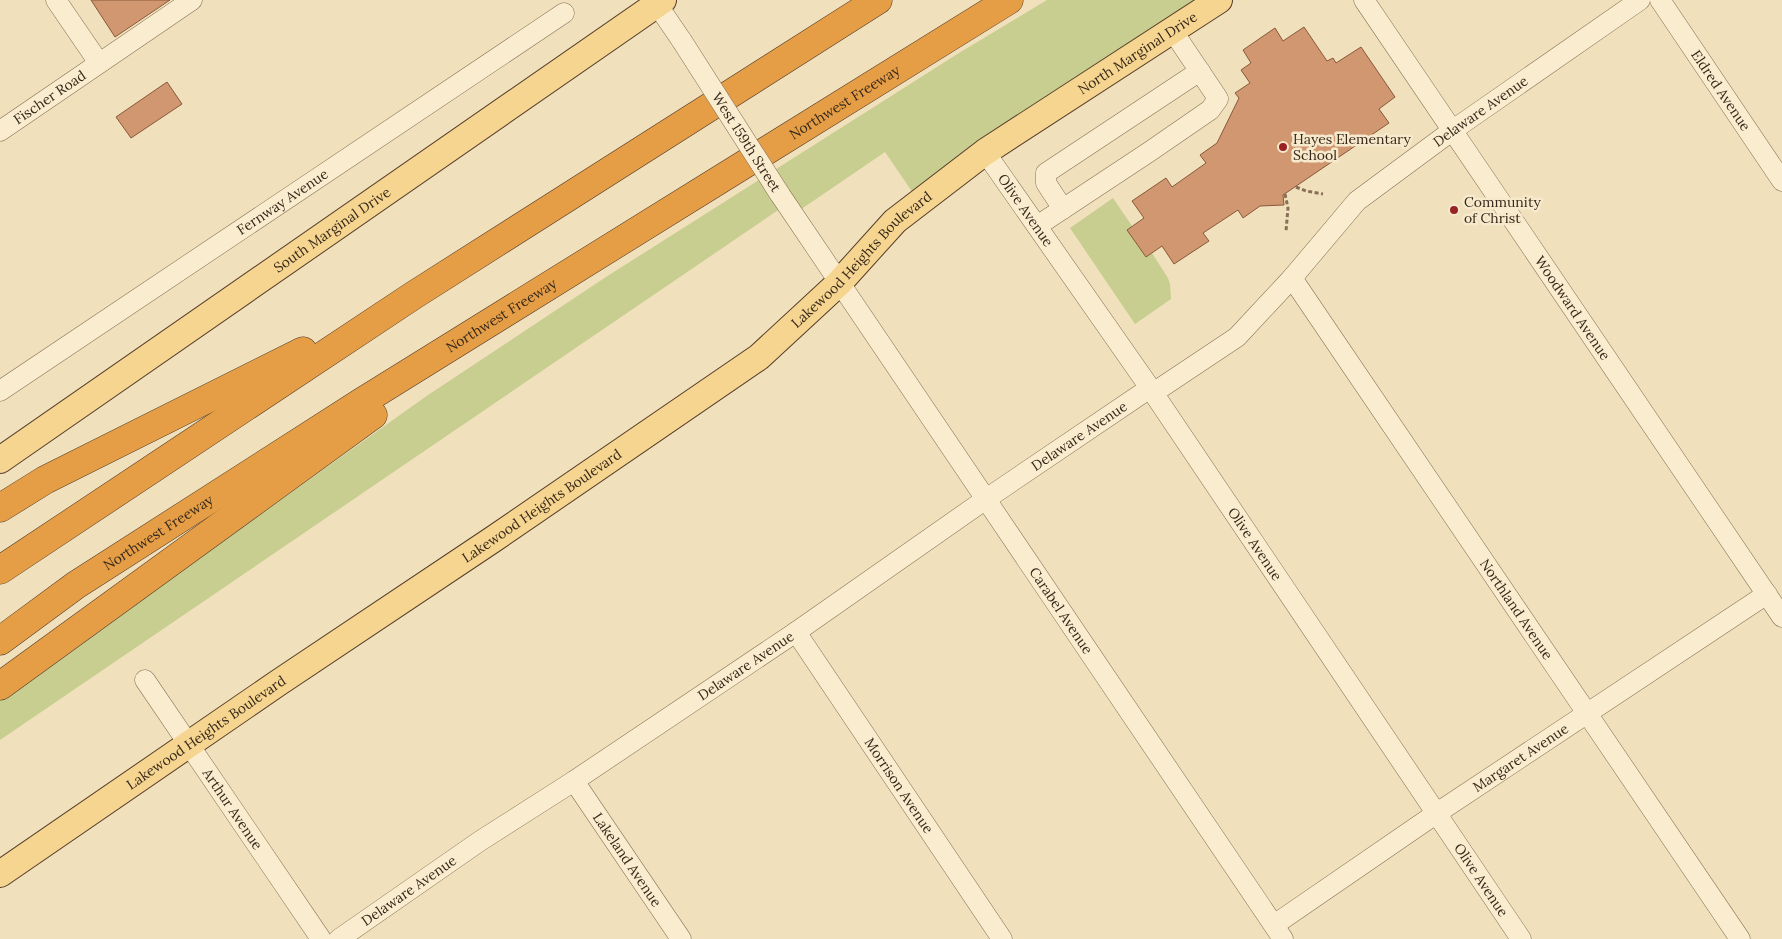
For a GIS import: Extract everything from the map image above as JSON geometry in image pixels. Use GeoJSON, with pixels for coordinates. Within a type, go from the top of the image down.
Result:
{"type":"FeatureCollection","features":[{"type":"Feature","properties":{"kind":"highway"},"geometry":{"type":"LineString","coordinates":[[0,570],[414,295],[878,0]]}},
{"type":"Feature","properties":{"kind":"highway","name":"Northwest Freeway"},"geometry":{"type":"LineString","coordinates":[[0,640],[76,586],[360,403],[1009,0]]}},
{"type":"Feature","properties":{"kind":"highway"},"geometry":{"type":"LineString","coordinates":[[0,686],[564,276]]}},
{"type":"Feature","properties":{"kind":"highway"},"geometry":{"type":"LineString","coordinates":[[0,508],[45,480],[414,295]]}},
{"type":"Feature","properties":{"kind":"main road","name":"North Marginal Drive"},"geometry":{"type":"LineString","coordinates":[[1057,106],[1219,0]]}},
{"type":"Feature","properties":{"kind":"main road","name":"South Marginal Drive"},"geometry":{"type":"LineString","coordinates":[[0,460],[658,1]]}},
{"type":"Feature","properties":{"kind":"main road","name":"Lakewood Heights Boulevard"},"geometry":{"type":"LineString","coordinates":[[0,874],[759,357],[839,282],[895,221],[986,152],[1057,106]]}},
{"type":"Feature","properties":{"kind":"street"},"geometry":{"type":"LineString","coordinates":[[56,0],[99,64]]}},
{"type":"Feature","properties":{"kind":"street","name":"Fischer Road"},"geometry":{"type":"LineString","coordinates":[[0,131],[192,0]]}},
{"type":"Feature","properties":{"kind":"street","name":"Woodward Avenue"},"geometry":{"type":"LineString","coordinates":[[1364,0],[1782,617]]}},
{"type":"Feature","properties":{"kind":"street","name":"Delaware Avenue"},"geometry":{"type":"LineString","coordinates":[[339,939],[480,841],[574,781],[796,632],[986,499],[1237,337],[1292,278],[1357,201],[1453,130],[1640,0]]}},
{"type":"Feature","properties":{"kind":"street","name":"Eldred Avenue"},"geometry":{"type":"LineString","coordinates":[[1660,0],[1782,181]]}},
{"type":"Feature","properties":{"kind":"street","name":"West 159th Street"},"geometry":{"type":"LineString","coordinates":[[658,1],[779,194],[839,282]]}},
{"type":"Feature","properties":{"kind":"street","name":"Fernway Avenue"},"geometry":{"type":"LineString","coordinates":[[0,391],[564,13]]}},
{"type":"Feature","properties":{"kind":"street"},"geometry":{"type":"LineString","coordinates":[[1037,226],[1210,110],[1218,99],[1172,30]]}},
{"type":"Feature","properties":{"kind":"street"},"geometry":{"type":"LineString","coordinates":[[1063,209],[1046,183],[1046,173],[1200,71]]}},
{"type":"Feature","properties":{"kind":"street","name":"Olive Avenue"},"geometry":{"type":"LineString","coordinates":[[986,152],[1151,391],[1522,939]]}},
{"type":"Feature","properties":{"kind":"street","name":"Northland Avenue"},"geometry":{"type":"LineString","coordinates":[[1292,278],[1740,939]]}},
{"type":"Feature","properties":{"kind":"street","name":"Carabel Avenue"},"geometry":{"type":"LineString","coordinates":[[839,282],[1279,932]]}},
{"type":"Feature","properties":{"kind":"street","name":"Margaret Avenue"},"geometry":{"type":"LineString","coordinates":[[1279,932],[1437,813],[1767,594]]}},
{"type":"Feature","properties":{"kind":"street","name":"Morrison Avenue"},"geometry":{"type":"LineString","coordinates":[[796,632],[1002,939]]}},
{"type":"Feature","properties":{"kind":"street","name":"Arthur Avenue"},"geometry":{"type":"LineString","coordinates":[[144,680],[321,939]]}},
{"type":"Feature","properties":{"kind":"street","name":"Lakeland Avenue"},"geometry":{"type":"LineString","coordinates":[[574,781],[681,939]]}},
{"type":"Feature","properties":{"kind":"path"},"geometry":{"type":"LineString","coordinates":[[1296,187],[1323,194]]}},
{"type":"Feature","properties":{"kind":"path"},"geometry":{"type":"LineString","coordinates":[[1285,194],[1288,208],[1286,231]]}},
{"type":"Feature","properties":{"kind":"green space"},"geometry":{"type":"Polygon","coordinates":[[[1047,0],[1194,0],[913,193],[885,152],[800,210],[793,200],[0,740],[0,700],[428,395],[606,277],[959,53],[1047,0]]]}},
{"type":"Feature","properties":{"kind":"green space"},"geometry":{"type":"Polygon","coordinates":[[[1113,198],[1132,226],[1127,230],[1146,257],[1152,253],[1170,284],[1171,299],[1135,324],[1070,228],[1113,198]]]}},
{"type":"Feature","properties":{"kind":"building"},"geometry":{"type":"Polygon","coordinates":[[[91,0],[170,0],[115,37],[91,0]]]}},
{"type":"Feature","properties":{"kind":"building","name":"Hayes Elementary School"},"geometry":{"type":"Polygon","coordinates":[[[1304,27],[1327,61],[1333,58],[1336,63],[1361,47],[1395,97],[1379,109],[1389,123],[1283,195],[1284,205],[1260,206],[1243,218],[1238,210],[1203,233],[1209,241],[1174,264],[1162,246],[1146,257],[1127,230],[1144,218],[1132,201],[1166,178],[1172,187],[1206,163],[1200,155],[1217,143],[1239,98],[1235,93],[1250,83],[1241,70],[1251,63],[1243,50],[1275,28],[1283,41],[1304,27]]]}},
{"type":"Feature","properties":{"kind":"building"},"geometry":{"type":"Polygon","coordinates":[[[167,82],[182,104],[131,138],[116,117],[167,82]]]}},
{"type":"Feature","properties":{"kind":"place","name":"Hayes Elementary School"},"geometry":{"type":"Point","coordinates":[1283,147]}},
{"type":"Feature","properties":{"kind":"place","name":"Community of Christ"},"geometry":{"type":"Point","coordinates":[1454,210]}}]}
